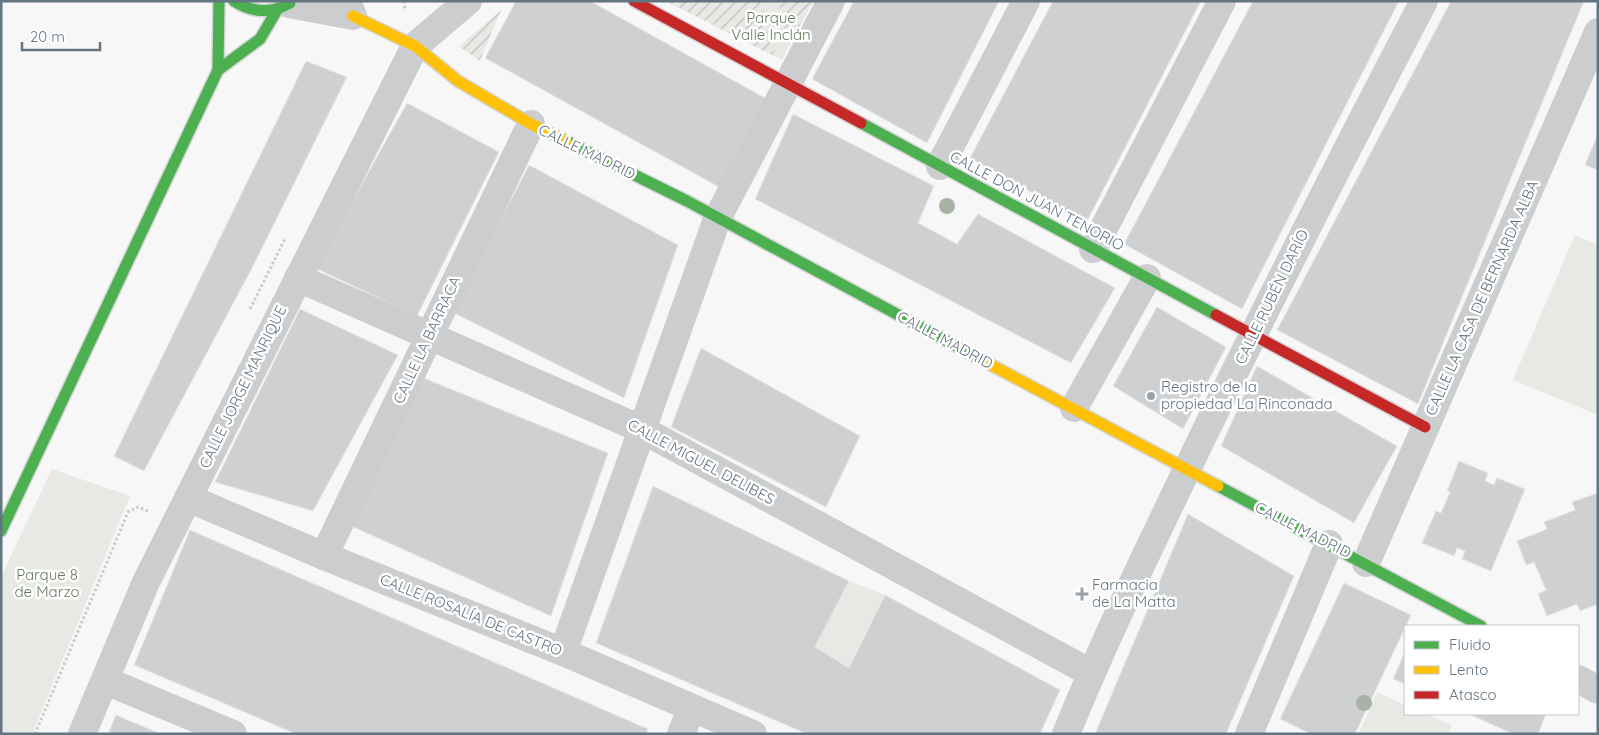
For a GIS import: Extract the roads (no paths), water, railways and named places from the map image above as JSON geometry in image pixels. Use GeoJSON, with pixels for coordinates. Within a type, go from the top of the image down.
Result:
{"type":"FeatureCollection","features":[{"type":"Feature","properties":{"kind":"street"},"geometry":{"type":"LineString","coordinates":[[1,531],[218,70],[220,1]]}},
{"type":"Feature","properties":{"kind":"street"},"geometry":{"type":"LineString","coordinates":[[234,1],[248,10],[262,12],[286,5],[350,9]]}},
{"type":"Feature","properties":{"kind":"street"},"geometry":{"type":"LineString","coordinates":[[404,40],[468,1]]}},
{"type":"Feature","properties":{"kind":"street","name":"CALLE DON JUAN TENORIO"},"geometry":{"type":"LineString","coordinates":[[634,1],[1426,427]]}},
{"type":"Feature","properties":{"kind":"street"},"geometry":{"type":"LineString","coordinates":[[563,652],[717,219],[831,1]]}},
{"type":"Feature","properties":{"kind":"street"},"geometry":{"type":"LineString","coordinates":[[940,166],[1026,1]]}},
{"type":"Feature","properties":{"kind":"street"},"geometry":{"type":"LineString","coordinates":[[1093,249],[1222,1]]}},
{"type":"Feature","properties":{"kind":"street","name":"CALLE RUBÉN DARÍO"},"geometry":{"type":"LineString","coordinates":[[1066,734],[1091,673],[1186,470],[1298,242],[1424,1]]}},
{"type":"Feature","properties":{"kind":"street"},"geometry":{"type":"LineString","coordinates":[[218,70],[260,40],[286,5]]}},
{"type":"Feature","properties":{"kind":"street","name":"CALLE MADRID"},"geometry":{"type":"LineString","coordinates":[[350,9],[404,40],[458,81],[532,124],[687,200],[717,219],[1074,408],[1186,470],[1366,563],[1479,625]]}},
{"type":"Feature","properties":{"kind":"street","name":"CALLE LA CASA DE BERNARDA ALBA"},"geometry":{"type":"LineString","coordinates":[[1366,563],[1598,32]]}},
{"type":"Feature","properties":{"kind":"street","name":"CALLE JORGE MANRIQUE"},"geometry":{"type":"LineString","coordinates":[[82,734],[106,681],[146,582],[298,278],[404,40]]}},
{"type":"Feature","properties":{"kind":"street","name":"CALLE LA BARRACA"},"geometry":{"type":"LineString","coordinates":[[324,556],[532,124]]}},
{"type":"Feature","properties":{"kind":"street","name":"CALLE MIGUEL DELIBES"},"geometry":{"type":"LineString","coordinates":[[298,278],[641,429],[1091,673]]}},
{"type":"Feature","properties":{"kind":"street"},"geometry":{"type":"LineString","coordinates":[[1074,408],[1147,278]]}},
{"type":"Feature","properties":{"kind":"street","name":"CALLE ROSALÍA DE CASTRO"},"geometry":{"type":"LineString","coordinates":[[188,498],[324,556],[563,652],[753,734]]}},
{"type":"Feature","properties":{"kind":"street"},"geometry":{"type":"LineString","coordinates":[[1249,734],[1329,544]]}},
{"type":"Feature","properties":{"kind":"street"},"geometry":{"type":"LineString","coordinates":[[1579,680],[1598,690]]}},
{"type":"Feature","properties":{"kind":"street"},"geometry":{"type":"LineString","coordinates":[[106,681],[233,734]]}},
{"type":"Feature","properties":{"kind":"street"},"geometry":{"type":"LineString","coordinates":[[681,734],[692,708]]}},
{"type":"Feature","properties":{"kind":"place","name":"Registro de la propiedad La Rinconada"},"geometry":{"type":"Point","coordinates":[1151,396]}},
{"type":"Feature","properties":{"kind":"place","name":"Farmacia de La Matta"},"geometry":{"type":"Point","coordinates":[1082,594]}},
{"type":"Feature","properties":{"kind":"park label","name":"Parque Valle Inclán"},"geometry":{"type":"Point","coordinates":[771,26]}},
{"type":"Feature","properties":{"kind":"park label","name":"Parque 8 de Marzo"},"geometry":{"type":"Point","coordinates":[47,584]}}]}
